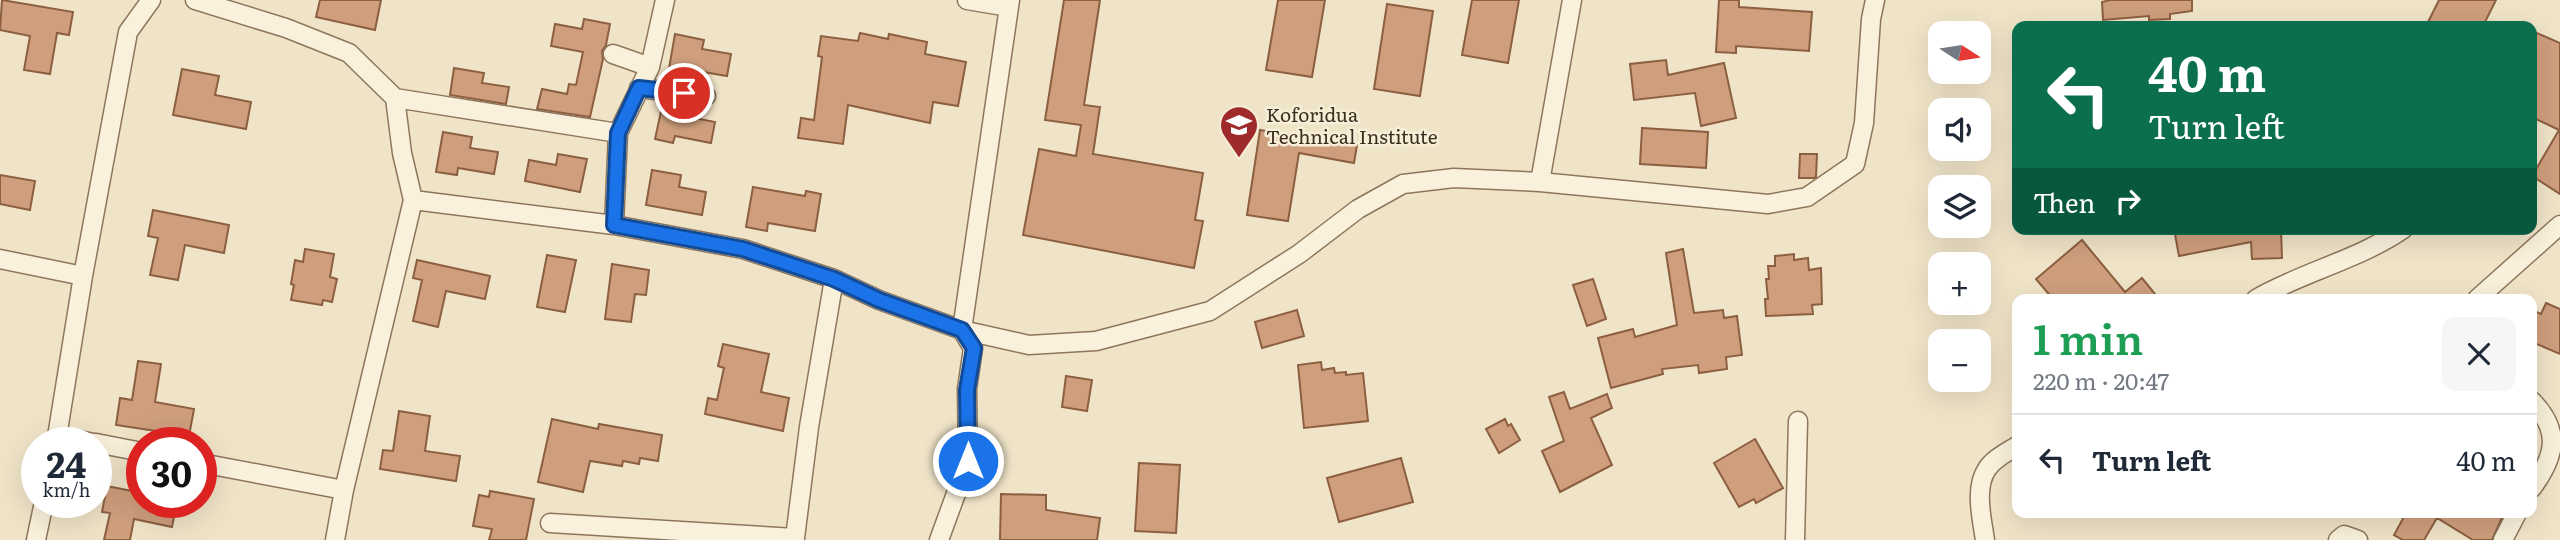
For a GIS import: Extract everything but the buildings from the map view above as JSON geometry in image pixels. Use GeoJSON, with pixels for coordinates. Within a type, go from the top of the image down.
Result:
{"type":"FeatureCollection","features":[{"type":"Feature","properties":{"kind":"street"},"geometry":{"type":"LineString","coordinates":[[59,427],[83,275],[128,32],[151,0]]}},
{"type":"Feature","properties":{"kind":"street"},"geometry":{"type":"LineString","coordinates":[[195,0],[286,28],[349,53],[395,98],[618,133]]}},
{"type":"Feature","properties":{"kind":"street"},"geometry":{"type":"LineString","coordinates":[[614,225],[618,133],[650,67],[665,0]]}},
{"type":"Feature","properties":{"kind":"street"},"geometry":{"type":"LineString","coordinates":[[939,540],[968,461],[967,390],[974,348],[962,330],[1009,4],[967,0]]}},
{"type":"Feature","properties":{"kind":"street"},"geometry":{"type":"LineString","coordinates":[[1540,182],[1572,0]]}},
{"type":"Feature","properties":{"kind":"street"},"geometry":{"type":"LineString","coordinates":[[413,200],[614,225],[743,249],[834,279],[879,300],[962,330],[1029,345],[1096,341],[1210,311],[1299,254],[1359,209],[1403,184],[1454,178],[1540,182],[1768,204],[1807,197],[1855,164],[1864,123],[1875,0]]}},
{"type":"Feature","properties":{"kind":"street"},"geometry":{"type":"LineString","coordinates":[[613,54],[650,67]]}},
{"type":"Feature","properties":{"kind":"street"},"geometry":{"type":"LineString","coordinates":[[639,88],[706,96]]}},
{"type":"Feature","properties":{"kind":"street"},"geometry":{"type":"LineString","coordinates":[[335,540],[344,490],[413,200],[402,153],[395,98]]}},
{"type":"Feature","properties":{"kind":"street"},"geometry":{"type":"LineString","coordinates":[[2483,294],[2560,225]]}},
{"type":"Feature","properties":{"kind":"street"},"geometry":{"type":"LineString","coordinates":[[2265,294],[2391,235]]}},
{"type":"Feature","properties":{"kind":"street"},"geometry":{"type":"LineString","coordinates":[[0,259],[83,275]]}},
{"type":"Feature","properties":{"kind":"street"},"geometry":{"type":"LineString","coordinates":[[550,523],[795,538],[809,427],[834,279]]}},
{"type":"Feature","properties":{"kind":"street"},"geometry":{"type":"LineString","coordinates":[[2537,481],[2550,463],[2557,438],[2554,423],[2546,409]]}},
{"type":"Feature","properties":{"kind":"street"},"geometry":{"type":"LineString","coordinates":[[1796,540],[1798,421]]}},
{"type":"Feature","properties":{"kind":"street"},"geometry":{"type":"LineString","coordinates":[[1985,540],[1981,483],[1987,469],[1997,458],[2012,449]]}},
{"type":"Feature","properties":{"kind":"street"},"geometry":{"type":"LineString","coordinates":[[217,466],[344,490]]}},
{"type":"Feature","properties":{"kind":"street"},"geometry":{"type":"LineString","coordinates":[[36,540],[41,518]]}},
{"type":"Feature","properties":{"kind":"street"},"geometry":{"type":"LineString","coordinates":[[2503,540],[2514,518]]}},
{"type":"Feature","properties":{"kind":"street"},"geometry":{"type":"LineString","coordinates":[[2337,540],[2344,535],[2358,540]]}},
{"type":"Feature","properties":{"kind":"place","name":"Koforidua Technical Institute"},"geometry":{"type":"Point","coordinates":[1239,159]}},
{"type":"Feature","properties":{"kind":"route"},"geometry":{"type":"LineString","coordinates":[[684,93],[639,88],[618,133],[614,225],[743,249],[834,279],[879,300],[962,330],[974,348],[967,390],[968,461]]}}]}
